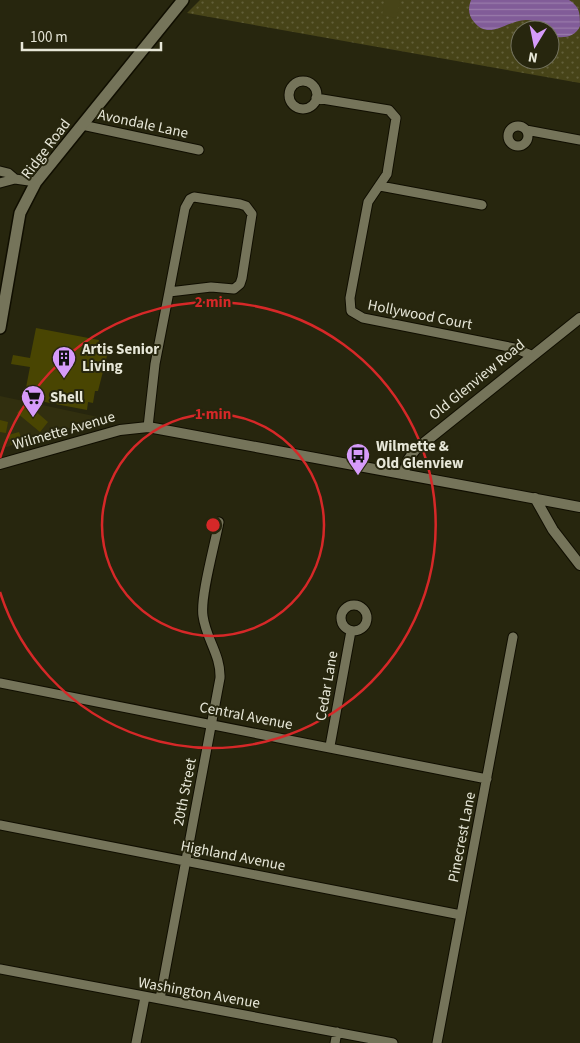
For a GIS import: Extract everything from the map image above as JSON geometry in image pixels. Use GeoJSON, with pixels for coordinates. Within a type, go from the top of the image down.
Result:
{"type":"FeatureCollection","features":[{"type":"Feature","properties":{"kind":"main road","name":"Ridge Road"},"geometry":{"type":"LineString","coordinates":[[0,328],[20,213],[36,182],[183,0]]}},
{"type":"Feature","properties":{"kind":"street","name":"Hollywood Court"},"geometry":{"type":"LineString","coordinates":[[316,98],[389,110],[394,113],[396,124],[388,168],[380,186],[372,194],[368,202],[350,298],[351,311],[362,318],[514,348],[531,355]]}},
{"type":"Feature","properties":{"kind":"street","name":"Avondale Lane"},"geometry":{"type":"LineString","coordinates":[[82,125],[199,150]]}},
{"type":"Feature","properties":{"kind":"street"},"geometry":{"type":"LineString","coordinates":[[526,130],[580,140]]}},
{"type":"Feature","properties":{"kind":"street"},"geometry":{"type":"LineString","coordinates":[[0,171],[8,173],[15,179]]}},
{"type":"Feature","properties":{"kind":"street"},"geometry":{"type":"LineString","coordinates":[[0,183],[15,179],[36,182]]}},
{"type":"Feature","properties":{"kind":"street"},"geometry":{"type":"LineString","coordinates":[[380,186],[482,206]]}},
{"type":"Feature","properties":{"kind":"street"},"geometry":{"type":"LineString","coordinates":[[148,427],[156,364],[169,292],[185,208],[190,199],[199,197],[246,206],[252,214],[252,220],[242,278],[238,287],[234,289],[212,287],[169,292]]}},
{"type":"Feature","properties":{"kind":"street","name":"Old Glenview Road"},"geometry":{"type":"LineString","coordinates":[[403,474],[408,460],[415,450],[531,355],[580,318]]}},
{"type":"Feature","properties":{"kind":"street","name":"Wilmette Avenue"},"geometry":{"type":"LineString","coordinates":[[0,464],[120,430],[148,427],[580,507]]}},
{"type":"Feature","properties":{"kind":"street"},"geometry":{"type":"LineString","coordinates":[[535,498],[553,530],[580,565]]}},
{"type":"Feature","properties":{"kind":"street","name":"20th Street"},"geometry":{"type":"LineString","coordinates":[[160,999],[220,678],[219,659],[205,624],[202,609],[219,522]]}},
{"type":"Feature","properties":{"kind":"street","name":"Cedar Lane"},"geometry":{"type":"LineString","coordinates":[[330,746],[351,631]]}},
{"type":"Feature","properties":{"kind":"street","name":"Pinecrest Lane"},"geometry":{"type":"LineString","coordinates":[[437,1043],[513,637]]}},
{"type":"Feature","properties":{"kind":"street","name":"Central Avenue"},"geometry":{"type":"LineString","coordinates":[[0,683],[330,746],[487,779]]}},
{"type":"Feature","properties":{"kind":"street","name":"Highland Avenue"},"geometry":{"type":"LineString","coordinates":[[0,825],[461,915]]}},
{"type":"Feature","properties":{"kind":"street","name":"Washington Avenue"},"geometry":{"type":"LineString","coordinates":[[0,969],[393,1043]]}},
{"type":"Feature","properties":{"kind":"street"},"geometry":{"type":"LineString","coordinates":[[136,1043],[145,997]]}},
{"type":"Feature","properties":{"kind":"street"},"geometry":{"type":"LineString","coordinates":[[335,1043],[337,1032]]}},
{"type":"Feature","properties":{"kind":"shaded area"},"geometry":{"type":"Polygon","coordinates":[[[200,0],[580,0],[580,83],[187,13],[200,0]]]}},
{"type":"Feature","properties":{"kind":"shaded area"},"geometry":{"type":"Polygon","coordinates":[[[385,0],[400,0],[397,18],[382,15],[385,0]]]}},
{"type":"Feature","properties":{"kind":"shaded area"},"geometry":{"type":"Polygon","coordinates":[[[471,0],[569,0],[579,11],[580,26],[573,34],[564,37],[560,37],[560,20],[510,20],[510,24],[493,30],[487,30],[480,28],[474,22],[469,9],[471,0]]]}},
{"type":"Feature","properties":{"kind":"shaded area","name":"Shell"},"geometry":{"type":"Polygon","coordinates":[[[0,396],[103,418],[0,449],[0,396]]]}},
{"type":"Feature","properties":{"kind":"building","name":"Artis Senior Living"},"geometry":{"type":"Polygon","coordinates":[[[36,328],[99,340],[97,349],[109,348],[98,391],[95,391],[93,403],[88,402],[87,410],[24,398],[30,367],[11,364],[13,355],[30,358],[36,328]]]}},
{"type":"Feature","properties":{"kind":"building","name":"Shell"},"geometry":{"type":"Polygon","coordinates":[[[26,403],[48,422],[40,432],[17,413],[26,403]]]}},
{"type":"Feature","properties":{"kind":"building"},"geometry":{"type":"Polygon","coordinates":[[[0,420],[8,422],[6,433],[0,432],[0,420]]]}},
{"type":"Feature","properties":{"kind":"building"},"geometry":{"type":"Polygon","coordinates":[[[19,432],[23,442],[11,445],[8,435],[19,432]]]}},
{"type":"Feature","properties":{"kind":"place","name":"Artis Senior Living"},"geometry":{"type":"Point","coordinates":[64,379]}},
{"type":"Feature","properties":{"kind":"place","name":"Shell"},"geometry":{"type":"Point","coordinates":[33,418]}},
{"type":"Feature","properties":{"kind":"place","name":"Wilmette & Old Glenview"},"geometry":{"type":"Point","coordinates":[358,476]}}]}
